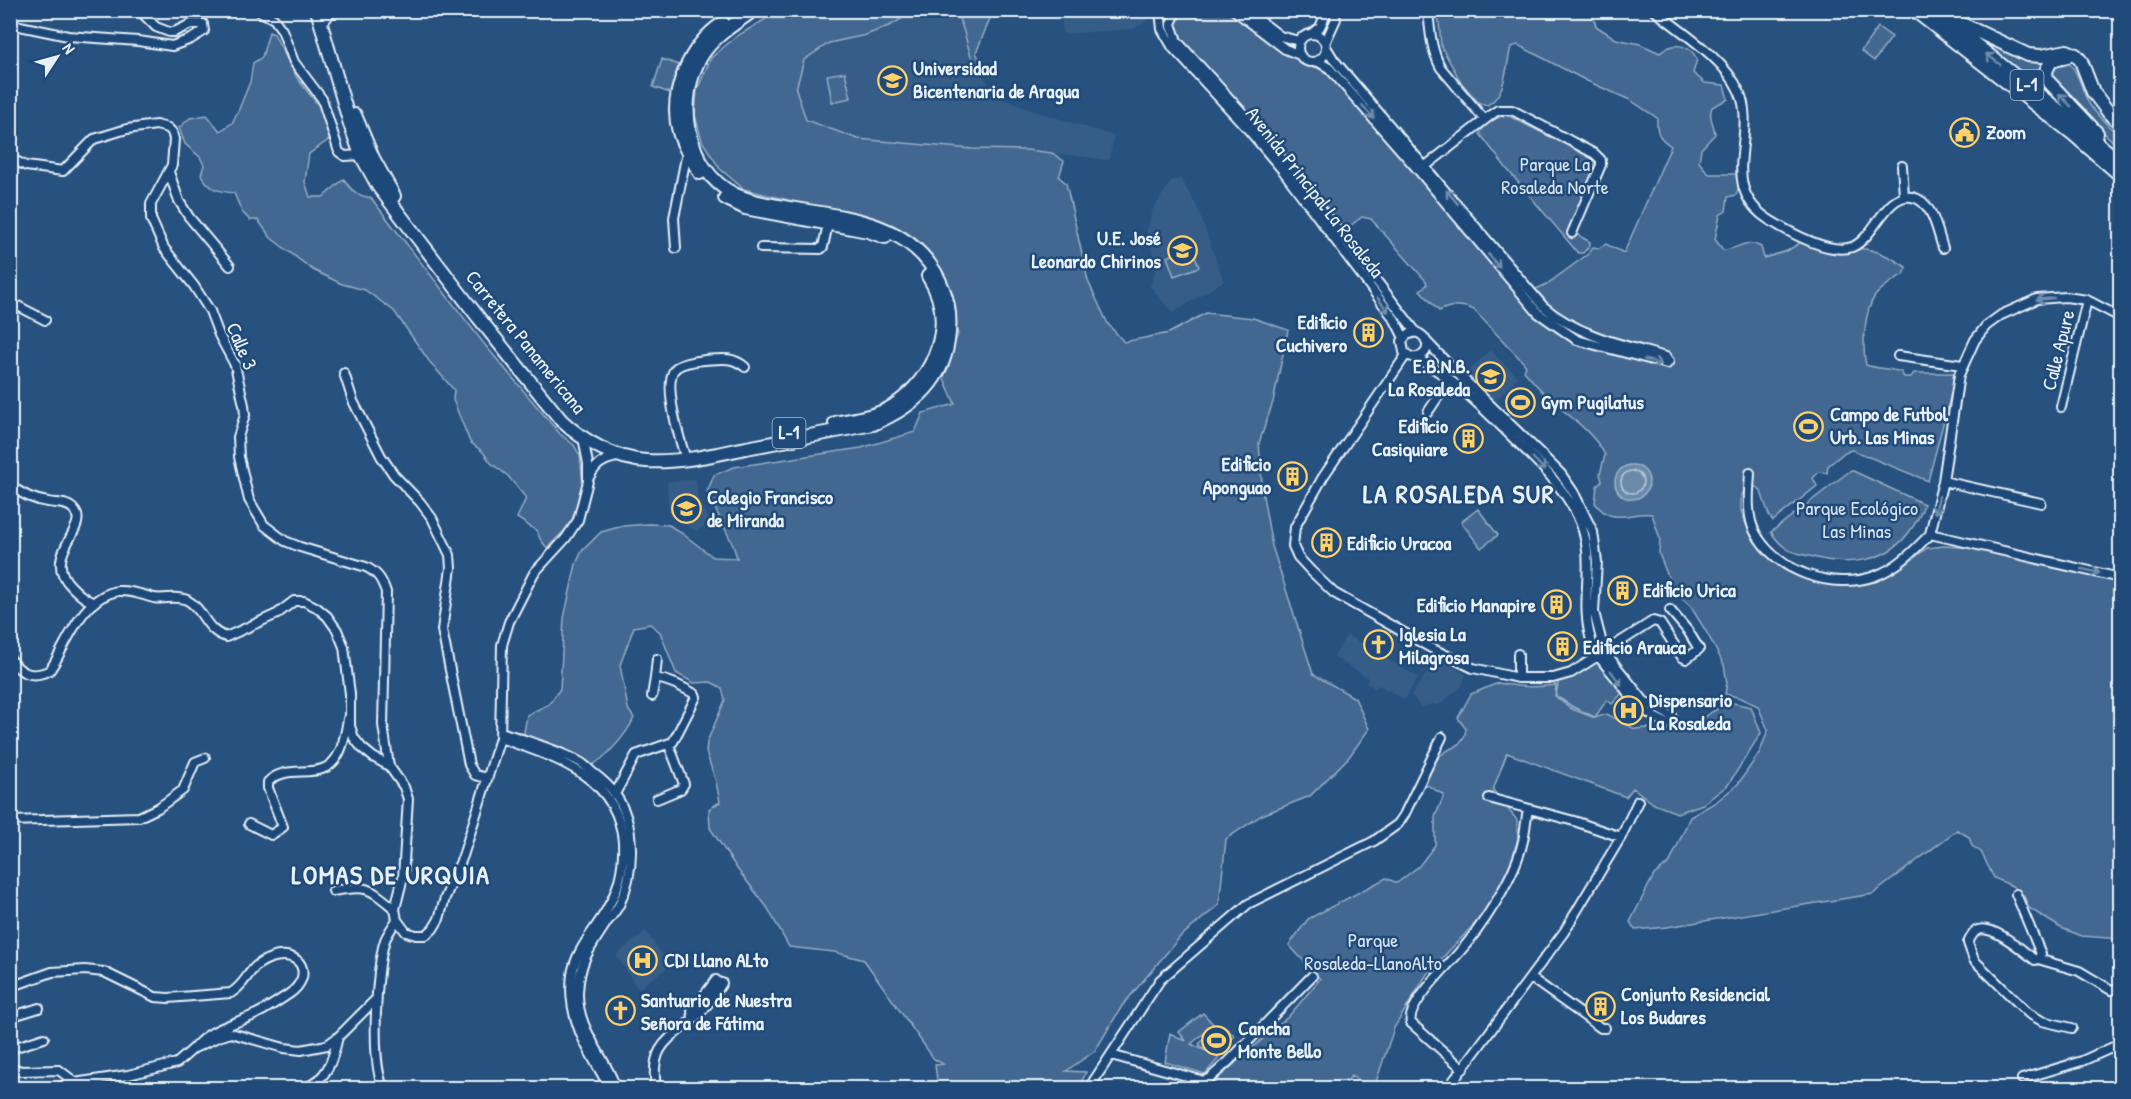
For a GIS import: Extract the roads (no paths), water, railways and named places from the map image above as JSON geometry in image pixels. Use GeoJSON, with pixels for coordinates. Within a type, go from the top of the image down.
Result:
{"type":"FeatureCollection","features":[{"type":"Feature","properties":{"kind":"main road","name":"Carretera Panamericana"},"geometry":{"type":"LineString","coordinates":[[325,13],[357,121],[385,182],[400,204],[566,415],[588,431],[614,445],[646,454],[684,453],[725,447],[874,415],[892,406],[910,391],[928,369],[938,351],[942,332],[942,313],[932,281],[910,252],[891,240],[868,231],[745,208],[716,191],[687,152],[678,129],[677,115],[678,96],[685,72],[702,40],[742,10]]}},
{"type":"Feature","properties":{"kind":"main road","name":"Carretera Panamericana"},"geometry":{"type":"LineString","coordinates":[[325,13],[350,124],[361,155],[378,186],[478,317],[561,420],[583,437],[622,456],[646,461],[688,460],[873,424],[892,416],[916,400],[932,380],[948,344],[951,315],[941,282],[916,248],[897,234],[871,224],[750,200],[729,191],[707,171],[691,139],[689,129],[688,99],[691,84],[702,55],[709,46],[725,30],[754,10]]}},
{"type":"Feature","properties":{"kind":"main road","name":"L-1"},"geometry":{"type":"LineString","coordinates":[[1914,10],[2073,134],[2121,175]]}},
{"type":"Feature","properties":{"kind":"main road","name":"L-1"},"geometry":{"type":"LineString","coordinates":[[1932,10],[2058,109],[2121,162]]}},
{"type":"Feature","properties":{"kind":"main road","name":"L-1"},"geometry":{"type":"LineString","coordinates":[[1938,10],[1973,30],[2028,55],[2041,56],[2067,51],[2076,55],[2081,61],[2088,81]]}},
{"type":"Feature","properties":{"kind":"main road","name":"L-1"},"geometry":{"type":"LineString","coordinates":[[2121,123],[2100,102],[2079,66],[2066,57],[2051,61],[2046,71],[2047,80],[2121,157]]}},
{"type":"Feature","properties":{"kind":"street"},"geometry":{"type":"LineString","coordinates":[[10,24],[68,36],[172,46],[204,31],[203,24],[196,23],[169,32],[156,27],[139,10]]}},
{"type":"Feature","properties":{"kind":"street"},"geometry":{"type":"LineString","coordinates":[[257,10],[274,19],[282,30],[294,62],[322,99],[339,152],[345,156],[361,155]]}},
{"type":"Feature","properties":{"kind":"street","name":"Avenida Principal La Rosaleda"},"geometry":{"type":"LineString","coordinates":[[1160,10],[1162,29],[1173,48],[1284,172],[1395,320],[1404,338]]}},
{"type":"Feature","properties":{"kind":"street","name":"Avenida Principal La Rosaleda"},"geometry":{"type":"LineString","coordinates":[[1177,10],[1171,24],[1177,41],[1252,123],[1295,175],[1416,332]]}},
{"type":"Feature","properties":{"kind":"street"},"geometry":{"type":"LineString","coordinates":[[1234,10],[1286,49],[1309,62],[1317,61],[1324,56],[1336,19],[1333,10]]}},
{"type":"Feature","properties":{"kind":"street"},"geometry":{"type":"LineString","coordinates":[[1246,10],[1280,36],[1299,41],[1322,24],[1325,15],[1322,10]]}},
{"type":"Feature","properties":{"kind":"street"},"geometry":{"type":"LineString","coordinates":[[1428,10],[1432,50],[1436,59],[1484,119]]}},
{"type":"Feature","properties":{"kind":"street"},"geometry":{"type":"LineString","coordinates":[[1654,10],[1724,67],[1736,86],[1743,108],[1744,122],[1740,163],[1743,185],[1749,200],[1768,219],[1809,242],[1835,248],[1851,248],[1864,240],[1889,206],[1904,196],[1916,198],[1930,209],[1943,249]]}},
{"type":"Feature","properties":{"kind":"street"},"geometry":{"type":"LineString","coordinates":[[1311,34],[1320,36],[1354,90],[1514,278],[1538,313],[1577,340],[1665,365],[1668,362],[1666,357],[1581,332],[1543,306],[1514,278]]}},
{"type":"Feature","properties":{"kind":"street"},"geometry":{"type":"LineString","coordinates":[[1300,55],[1298,48],[1302,37]]}},
{"type":"Feature","properties":{"kind":"street"},"geometry":{"type":"LineString","coordinates":[[1317,61],[1329,68],[1354,90]]}},
{"type":"Feature","properties":{"kind":"street"},"geometry":{"type":"LineString","coordinates":[[1422,168],[1484,119],[1498,110],[1512,110],[1598,157],[1601,165],[1572,233]]}},
{"type":"Feature","properties":{"kind":"street","name":"Calle 3"},"geometry":{"type":"LineString","coordinates":[[10,158],[26,166],[63,171],[94,139],[128,129],[156,125],[168,128],[172,132],[174,148],[172,165],[153,198],[150,210],[151,219],[164,248],[194,286],[210,311],[219,336],[235,365],[245,416],[238,437],[239,457],[249,500],[264,525],[280,537],[300,547],[366,567],[374,571],[382,580],[386,592],[383,724],[387,764]]}},
{"type":"Feature","properties":{"kind":"street"},"geometry":{"type":"LineString","coordinates":[[676,248],[674,218],[687,152]]}},
{"type":"Feature","properties":{"kind":"street"},"geometry":{"type":"LineString","coordinates":[[1902,166],[1904,196]]}},
{"type":"Feature","properties":{"kind":"street"},"geometry":{"type":"LineString","coordinates":[[169,172],[179,201],[189,217],[230,266]]}},
{"type":"Feature","properties":{"kind":"street"},"geometry":{"type":"LineString","coordinates":[[761,248],[821,249],[828,224]]}},
{"type":"Feature","properties":{"kind":"street"},"geometry":{"type":"LineString","coordinates":[[1750,473],[1748,500],[1754,530],[1767,551],[1782,563],[1808,575],[1845,580],[1875,576],[1911,554],[1930,534],[1943,481],[1962,365],[1975,340],[1986,326],[2001,315],[2037,299],[2066,297],[2087,300],[2121,317]]}},
{"type":"Feature","properties":{"kind":"street","name":"Calle Apure"},"geometry":{"type":"LineString","coordinates":[[2061,407],[2087,300]]}},
{"type":"Feature","properties":{"kind":"street"},"geometry":{"type":"LineString","coordinates":[[10,316],[13,303],[45,320]]}},
{"type":"Feature","properties":{"kind":"street"},"geometry":{"type":"LineString","coordinates":[[1406,355],[1402,345],[1404,338],[1409,333],[1416,332],[1422,335],[1452,368],[1561,474],[1574,493],[1593,532],[1596,550],[1594,612],[1602,653],[1639,706],[1670,724],[1672,717],[1644,701],[1602,653],[1591,641],[1586,613],[1589,566],[1587,542],[1573,507],[1557,484],[1491,416],[1449,379],[1416,358],[1406,355]]}},
{"type":"Feature","properties":{"kind":"street"},"geometry":{"type":"LineString","coordinates":[[1416,358],[1425,352],[1426,341]]}},
{"type":"Feature","properties":{"kind":"street"},"geometry":{"type":"LineString","coordinates":[[1406,355],[1318,486],[1295,527],[1293,546],[1298,557],[1321,582],[1334,593],[1431,648],[1473,668],[1518,678],[1561,676],[1577,670],[1648,624],[1657,621],[1682,657],[1686,659],[1699,649],[1688,631],[1670,610]]}},
{"type":"Feature","properties":{"kind":"street"},"geometry":{"type":"LineString","coordinates":[[1898,356],[1962,365]]}},
{"type":"Feature","properties":{"kind":"street"},"geometry":{"type":"LineString","coordinates":[[684,453],[675,421],[671,391],[673,373],[677,367],[694,361],[731,358],[745,367]]}},
{"type":"Feature","properties":{"kind":"street"},"geometry":{"type":"LineString","coordinates":[[344,373],[353,401],[381,456],[394,475],[432,518],[450,555],[451,568],[441,630],[469,765],[476,775],[487,778]]}},
{"type":"Feature","properties":{"kind":"street"},"geometry":{"type":"LineString","coordinates":[[1428,412],[1449,379]]}},
{"type":"Feature","properties":{"kind":"street"},"geometry":{"type":"LineString","coordinates":[[583,437],[588,464],[588,481]]}},
{"type":"Feature","properties":{"kind":"street"},"geometry":{"type":"LineString","coordinates":[[10,657],[15,666],[26,674],[43,674],[50,670],[75,625],[94,603],[118,591],[142,593],[155,598],[182,598],[195,606],[207,625],[219,635],[226,637],[277,614],[294,601],[304,601],[315,607],[327,616],[337,630],[344,647],[349,679],[350,726],[354,738],[362,748],[387,764],[404,787],[408,799],[403,877],[395,909],[397,920],[406,932],[426,935],[439,919],[463,856],[500,735],[502,645],[509,622],[534,573],[566,538],[578,520],[588,481],[596,466],[603,459],[622,456]]}},
{"type":"Feature","properties":{"kind":"street"},"geometry":{"type":"LineString","coordinates":[[1943,481],[2041,503]]}},
{"type":"Feature","properties":{"kind":"street"},"geometry":{"type":"LineString","coordinates":[[10,484],[30,497],[69,505],[75,510],[77,522],[62,553],[60,564],[62,575],[85,599],[94,603]]}},
{"type":"Feature","properties":{"kind":"street"},"geometry":{"type":"LineString","coordinates":[[1930,534],[2121,578]]}},
{"type":"Feature","properties":{"kind":"street"},"geometry":{"type":"LineString","coordinates":[[1518,654],[1518,678]]}},
{"type":"Feature","properties":{"kind":"street"},"geometry":{"type":"LineString","coordinates":[[652,696],[657,659]]}},
{"type":"Feature","properties":{"kind":"street"},"geometry":{"type":"LineString","coordinates":[[615,794],[636,755],[673,742],[696,697],[695,694],[677,685],[655,678]]}},
{"type":"Feature","properties":{"kind":"street"},"geometry":{"type":"LineString","coordinates":[[249,824],[272,835],[283,827],[268,788],[268,782],[280,772],[320,770],[330,766],[339,755],[350,711]]}},
{"type":"Feature","properties":{"kind":"street"},"geometry":{"type":"LineString","coordinates":[[500,735],[548,748],[580,762],[615,794],[625,812],[631,862],[620,904],[583,959],[578,994],[581,1019],[616,1089]]}},
{"type":"Feature","properties":{"kind":"street"},"geometry":{"type":"LineString","coordinates":[[500,735],[575,768],[611,801],[626,831],[621,878],[609,906],[577,957],[572,973],[571,998],[575,1021],[610,1089]]}},
{"type":"Feature","properties":{"kind":"street"},"geometry":{"type":"LineString","coordinates":[[1089,1089],[1160,980],[1248,904],[1374,841],[1398,824],[1442,737]]}},
{"type":"Feature","properties":{"kind":"street"},"geometry":{"type":"LineString","coordinates":[[657,800],[681,789],[684,784],[669,745]]}},
{"type":"Feature","properties":{"kind":"street"},"geometry":{"type":"LineString","coordinates":[[10,820],[139,817],[158,808],[183,790],[195,762],[205,758]]}},
{"type":"Feature","properties":{"kind":"street"},"geometry":{"type":"LineString","coordinates":[[1489,798],[1574,821],[1621,837]]}},
{"type":"Feature","properties":{"kind":"street"},"geometry":{"type":"LineString","coordinates":[[1448,1089],[1564,932],[1621,837],[1638,801]]}},
{"type":"Feature","properties":{"kind":"street"},"geometry":{"type":"LineString","coordinates":[[1463,1069],[1411,1023],[1410,1018],[1413,1009],[1433,981],[1461,951],[1489,912],[1512,874],[1523,843],[1528,810]]}},
{"type":"Feature","properties":{"kind":"street"},"geometry":{"type":"LineString","coordinates":[[333,891],[358,887],[368,889],[395,909]]}},
{"type":"Feature","properties":{"kind":"street"},"geometry":{"type":"LineString","coordinates":[[2016,894],[2041,954],[2038,959]]}},
{"type":"Feature","properties":{"kind":"street"},"geometry":{"type":"LineString","coordinates":[[384,1089],[380,1082],[376,1062],[376,999],[386,939],[397,920]]}},
{"type":"Feature","properties":{"kind":"street"},"geometry":{"type":"LineString","coordinates":[[2072,1028],[2042,1022],[2028,1013],[1974,960],[1968,943],[1974,932],[1983,928],[2006,938],[2035,960],[2079,971],[2111,990],[2121,988]]}},
{"type":"Feature","properties":{"kind":"street"},"geometry":{"type":"LineString","coordinates":[[10,987],[52,972],[85,970],[104,972],[155,996],[168,998],[231,993],[238,989],[253,967],[273,957],[288,955],[295,958],[304,972],[302,980],[289,994],[254,1015],[210,1033],[177,1063],[128,1075],[76,1083],[57,1089]]}},
{"type":"Feature","properties":{"kind":"street"},"geometry":{"type":"LineString","coordinates":[[1111,1055],[1204,1081],[1229,1061],[1312,976]]}},
{"type":"Feature","properties":{"kind":"street"},"geometry":{"type":"LineString","coordinates":[[1531,978],[1601,1028],[1605,1028]]}},
{"type":"Feature","properties":{"kind":"street"},"geometry":{"type":"LineString","coordinates":[[656,1089],[655,1072],[659,1051],[673,1034],[693,1017],[692,1011],[705,1002],[719,981]]}},
{"type":"Feature","properties":{"kind":"street"},"geometry":{"type":"LineString","coordinates":[[194,1048],[231,1033],[284,1048],[301,1050],[327,1045],[376,999]]}},
{"type":"Feature","properties":{"kind":"street"},"geometry":{"type":"LineString","coordinates":[[10,1017],[39,1008]]}},
{"type":"Feature","properties":{"kind":"street"},"geometry":{"type":"LineString","coordinates":[[305,1089],[321,1079],[332,1062],[338,1037]]}},
{"type":"Feature","properties":{"kind":"street"},"geometry":{"type":"LineString","coordinates":[[10,1049],[44,1038]]}},
{"type":"Feature","properties":{"kind":"street"},"geometry":{"type":"LineString","coordinates":[[2022,1078],[2082,1060],[2121,1044]]}},
{"type":"Feature","properties":{"kind":"street"},"geometry":{"type":"LineString","coordinates":[[10,1067],[21,1071],[59,1070],[76,1083]]}},
{"type":"Feature","properties":{"kind":"water"},"geometry":{"type":"Polygon","coordinates":[[[1632,465],[1644,470],[1649,482],[1644,494],[1632,499],[1620,494],[1615,482],[1620,470],[1632,465]]]}},
{"type":"Feature","properties":{"kind":"place","name":"Universidad Bicentenaria de Aragua"},"geometry":{"type":"Point","coordinates":[892,80]}},
{"type":"Feature","properties":{"kind":"place","name":"Zoom"},"geometry":{"type":"Point","coordinates":[1965,132]}},
{"type":"Feature","properties":{"kind":"place","name":"U.E. José Leonardo Chirinos"},"geometry":{"type":"Point","coordinates":[1182,250]}},
{"type":"Feature","properties":{"kind":"place","name":"Edificio Cuchivero"},"geometry":{"type":"Point","coordinates":[1368,333]}},
{"type":"Feature","properties":{"kind":"place","name":"E.B.N.B. La Rosaleda"},"geometry":{"type":"Point","coordinates":[1491,377]}},
{"type":"Feature","properties":{"kind":"place","name":"Gym Pugilatus"},"geometry":{"type":"Point","coordinates":[1520,402]}},
{"type":"Feature","properties":{"kind":"place","name":"Campo de Futbol Urb. Las Minas"},"geometry":{"type":"Point","coordinates":[1809,426]}},
{"type":"Feature","properties":{"kind":"place","name":"Edificio Casiquiare"},"geometry":{"type":"Point","coordinates":[1469,438]}},
{"type":"Feature","properties":{"kind":"place","name":"Edificio Aponguao"},"geometry":{"type":"Point","coordinates":[1292,476]}},
{"type":"Feature","properties":{"kind":"place","name":"Colegio Francisco de Miranda"},"geometry":{"type":"Point","coordinates":[686,509]}},
{"type":"Feature","properties":{"kind":"place","name":"Edificio Uracoa"},"geometry":{"type":"Point","coordinates":[1326,543]}},
{"type":"Feature","properties":{"kind":"place","name":"Edificio Urica"},"geometry":{"type":"Point","coordinates":[1622,590]}},
{"type":"Feature","properties":{"kind":"place","name":"Edificio Manapire"},"geometry":{"type":"Point","coordinates":[1557,605]}},
{"type":"Feature","properties":{"kind":"place","name":"Iglesia La Milagrosa"},"geometry":{"type":"Point","coordinates":[1378,645]}},
{"type":"Feature","properties":{"kind":"place","name":"Edificio Arauca"},"geometry":{"type":"Point","coordinates":[1562,647]}},
{"type":"Feature","properties":{"kind":"place","name":"Dispensario La Rosaleda"},"geometry":{"type":"Point","coordinates":[1628,711]}},
{"type":"Feature","properties":{"kind":"place","name":"CDI Llano ALto"},"geometry":{"type":"Point","coordinates":[643,960]}},
{"type":"Feature","properties":{"kind":"place","name":"Conjunto Residencial Los Budares"},"geometry":{"type":"Point","coordinates":[1600,1006]}},
{"type":"Feature","properties":{"kind":"place","name":"Santuario de Nuestra Señora de Fátima"},"geometry":{"type":"Point","coordinates":[620,1011]}},
{"type":"Feature","properties":{"kind":"place","name":"Cancha Monte Bello"},"geometry":{"type":"Point","coordinates":[1217,1040]}},
{"type":"Feature","properties":{"kind":"district","name":"LA ROSALEDA SUR"},"geometry":{"type":"Point","coordinates":[1459,494]}},
{"type":"Feature","properties":{"kind":"district","name":"LOMAS DE URQUIA"},"geometry":{"type":"Point","coordinates":[391,875]}},
{"type":"Feature","properties":{"kind":"park label","name":"Parque La Rosaleda Norte"},"geometry":{"type":"Point","coordinates":[1555,176]}},
{"type":"Feature","properties":{"kind":"park label","name":"Parque Ecológico Las Minas"},"geometry":{"type":"Point","coordinates":[1857,520]}},
{"type":"Feature","properties":{"kind":"park label","name":"Parque Rosaleda-LlanoAlto"},"geometry":{"type":"Point","coordinates":[1373,952]}}]}
